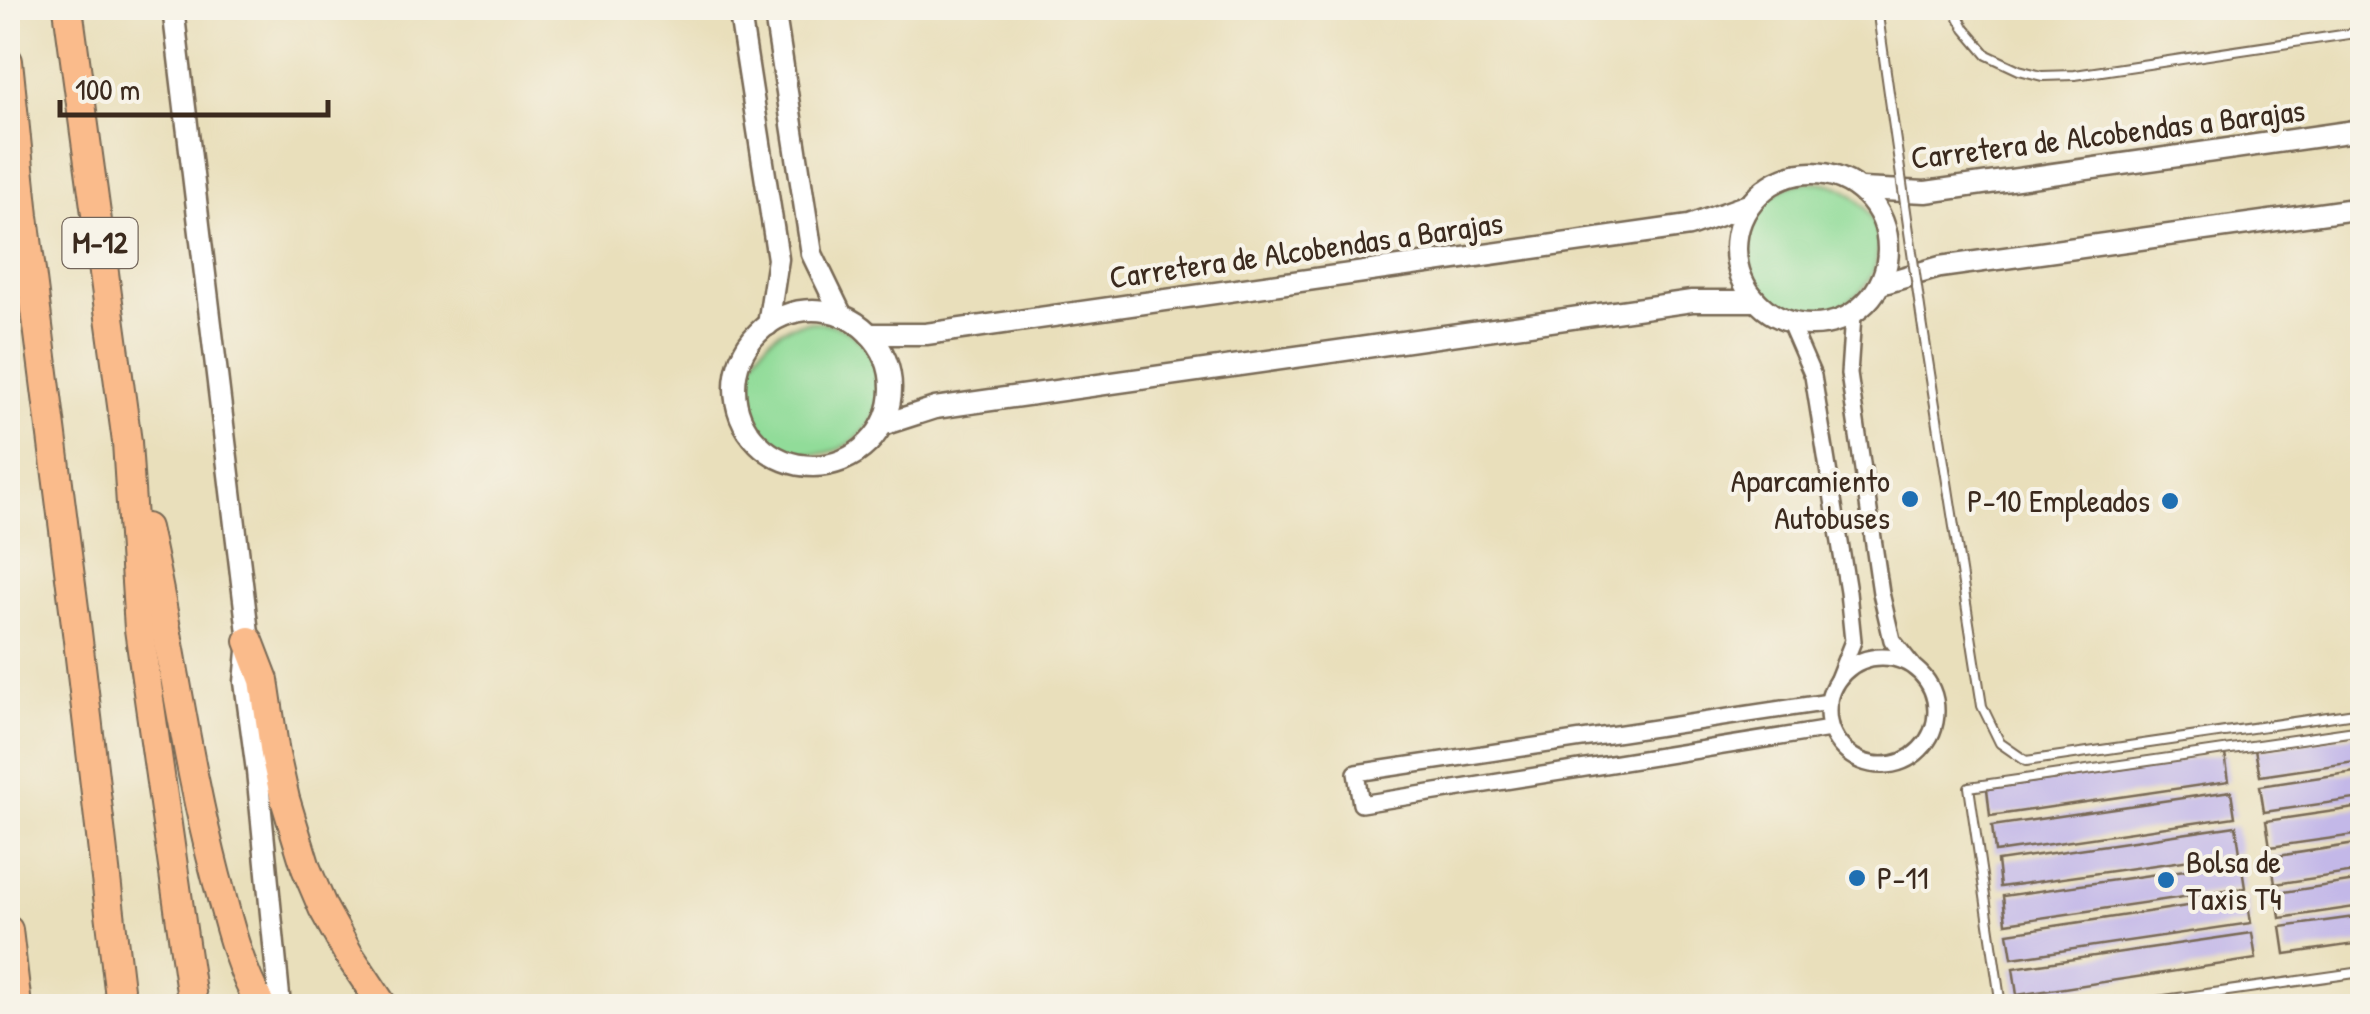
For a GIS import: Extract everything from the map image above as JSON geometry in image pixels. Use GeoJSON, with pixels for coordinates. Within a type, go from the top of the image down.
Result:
{"type":"FeatureCollection","features":[{"type":"Feature","properties":{"kind":"highway","name":"M-12"},"geometry":{"type":"LineString","coordinates":[[68,8],[127,442],[139,630],[193,1006]]}},
{"type":"Feature","properties":{"kind":"highway","name":"M-12"},"geometry":{"type":"LineString","coordinates":[[9,70],[120,1006]]}},
{"type":"Feature","properties":{"kind":"highway"},"geometry":{"type":"LineString","coordinates":[[127,442],[156,570],[206,834],[233,940],[261,1006]]}},
{"type":"Feature","properties":{"kind":"highway"},"geometry":{"type":"LineString","coordinates":[[249,641],[264,680],[285,799],[306,868],[340,940],[383,1006]]}},
{"type":"Feature","properties":{"kind":"highway"},"geometry":{"type":"LineString","coordinates":[[8,930],[17,1006]]}},
{"type":"Feature","properties":{"kind":"street"},"geometry":{"type":"LineString","coordinates":[[173,8],[249,641],[245,682],[280,1006]]}},
{"type":"Feature","properties":{"kind":"street"},"geometry":{"type":"LineString","coordinates":[[740,8],[778,259],[768,325]]}},
{"type":"Feature","properties":{"kind":"street"},"geometry":{"type":"LineString","coordinates":[[774,8],[812,254],[842,316]]}},
{"type":"Feature","properties":{"kind":"street","name":"Carretera de Alcobendas a Barajas"},"geometry":{"type":"LineString","coordinates":[[1861,188],[1926,192],[2362,130]]}},
{"type":"Feature","properties":{"kind":"street"},"geometry":{"type":"LineString","coordinates":[[1822,172],[1861,188],[1882,216],[1890,250],[1881,284],[1853,315],[1822,326],[1790,323],[1754,301],[1737,272],[1735,237],[1748,205],[1780,178],[1822,172]]}},
{"type":"Feature","properties":{"kind":"street","name":"Carretera de Alcobendas a Barajas"},"geometry":{"type":"LineString","coordinates":[[869,334],[926,334],[1689,226],[1748,205]]}},
{"type":"Feature","properties":{"kind":"street"},"geometry":{"type":"LineString","coordinates":[[1881,284],[1940,267],[2362,208]]}},
{"type":"Feature","properties":{"kind":"street"},"geometry":{"type":"LineString","coordinates":[[882,425],[934,408],[1692,301],[1754,301]]}},
{"type":"Feature","properties":{"kind":"street"},"geometry":{"type":"LineString","coordinates":[[815,311],[842,316],[855,322],[879,346],[891,377],[892,394],[882,425],[868,444],[849,458],[827,465],[804,466],[781,459],[762,447],[747,430],[738,408],[735,385],[740,362],[755,337],[790,314],[815,311]]}},
{"type":"Feature","properties":{"kind":"street"},"geometry":{"type":"LineString","coordinates":[[1790,323],[1814,376],[1853,641],[1829,702],[1830,728],[1838,744],[1851,756],[1884,766],[1897,764],[1920,750],[1930,738],[1937,706],[1925,677],[1892,640],[1850,374],[1853,315]]}},
{"type":"Feature","properties":{"kind":"street"},"geometry":{"type":"LineString","coordinates":[[1838,679],[1849,667],[1880,656],[1912,665]]}},
{"type":"Feature","properties":{"kind":"street"},"geometry":{"type":"LineString","coordinates":[[1829,702],[1356,773],[1361,804],[1830,728]]}},
{"type":"Feature","properties":{"kind":"lane"},"geometry":{"type":"LineString","coordinates":[[1877,8],[1982,706],[2000,743],[2026,760],[2362,712]]}},
{"type":"Feature","properties":{"kind":"lane"},"geometry":{"type":"LineString","coordinates":[[1954,8],[1965,29],[1987,55],[2042,76],[2362,32]]}},
{"type":"Feature","properties":{"kind":"lane"},"geometry":{"type":"LineString","coordinates":[[2001,1006],[1969,787],[2362,730]]}},
{"type":"Feature","properties":{"kind":"lane"},"geometry":{"type":"LineString","coordinates":[[2122,1006],[2362,972]]}},
{"type":"Feature","properties":{"kind":"green space"},"geometry":{"type":"Polygon","coordinates":[[[1813,182],[1838,187],[1859,201],[1873,222],[1878,247],[1873,272],[1859,293],[1838,307],[1813,312],[1788,307],[1767,293],[1753,272],[1748,247],[1753,222],[1767,201],[1788,187],[1813,182]]]}},
{"type":"Feature","properties":{"kind":"green space"},"geometry":{"type":"Polygon","coordinates":[[[814,322],[839,327],[860,342],[875,363],[880,388],[875,413],[860,434],[839,449],[814,454],[789,449],[768,434],[753,413],[748,388],[753,363],[768,342],[789,327],[814,322]]]}},
{"type":"Feature","properties":{"kind":"building"},"geometry":{"type":"Polygon","coordinates":[[[2362,734],[2362,761],[2260,776],[2255,750],[2362,734]]]}},
{"type":"Feature","properties":{"kind":"building"},"geometry":{"type":"Polygon","coordinates":[[[2225,754],[2229,781],[1990,816],[1987,789],[2225,754]]]}},
{"type":"Feature","properties":{"kind":"building"},"geometry":{"type":"Polygon","coordinates":[[[2362,771],[2362,798],[2264,812],[2260,786],[2362,771]]]}},
{"type":"Feature","properties":{"kind":"building"},"geometry":{"type":"Polygon","coordinates":[[[2231,791],[2235,817],[1995,852],[1992,826],[2231,791]]]}},
{"type":"Feature","properties":{"kind":"building"},"geometry":{"type":"Polygon","coordinates":[[[2362,807],[2362,834],[2270,847],[2266,821],[2362,807]]]}},
{"type":"Feature","properties":{"kind":"building"},"geometry":{"type":"Polygon","coordinates":[[[2236,826],[2240,853],[2000,887],[1997,861],[2236,826]]]}},
{"type":"Feature","properties":{"kind":"building"},"geometry":{"type":"Polygon","coordinates":[[[2362,843],[2362,871],[2275,884],[2271,857],[2362,843]]]}},
{"type":"Feature","properties":{"kind":"building"},"geometry":{"type":"Polygon","coordinates":[[[2241,862],[2245,888],[2006,923],[2003,896],[2241,862]]]}},
{"type":"Feature","properties":{"kind":"building"},"geometry":{"type":"Polygon","coordinates":[[[2362,880],[2362,906],[2280,918],[2277,893],[2362,880]]]}},
{"type":"Feature","properties":{"kind":"building"},"geometry":{"type":"Polygon","coordinates":[[[2247,897],[2251,923],[2012,958],[2008,933],[2247,897]]]}},
{"type":"Feature","properties":{"kind":"building"},"geometry":{"type":"Polygon","coordinates":[[[2362,916],[2362,943],[2285,954],[2281,927],[2362,916]]]}},
{"type":"Feature","properties":{"kind":"building"},"geometry":{"type":"Polygon","coordinates":[[[2252,933],[2256,959],[2017,995],[2013,968],[2252,933]]]}},
{"type":"Feature","properties":{"kind":"building"},"geometry":{"type":"Polygon","coordinates":[[[2076,999],[2077,1006],[2042,1006],[2042,1004],[2076,999]]]}},
{"type":"Feature","properties":{"kind":"place","name":"Aparcamiento Autobuses"},"geometry":{"type":"Point","coordinates":[1910,499]}},
{"type":"Feature","properties":{"kind":"place","name":"P-10 Empleados"},"geometry":{"type":"Point","coordinates":[2170,501]}},
{"type":"Feature","properties":{"kind":"place","name":"P-11"},"geometry":{"type":"Point","coordinates":[1857,878]}},
{"type":"Feature","properties":{"kind":"place","name":"Bolsa de Taxis T4"},"geometry":{"type":"Point","coordinates":[2166,880]}}]}
